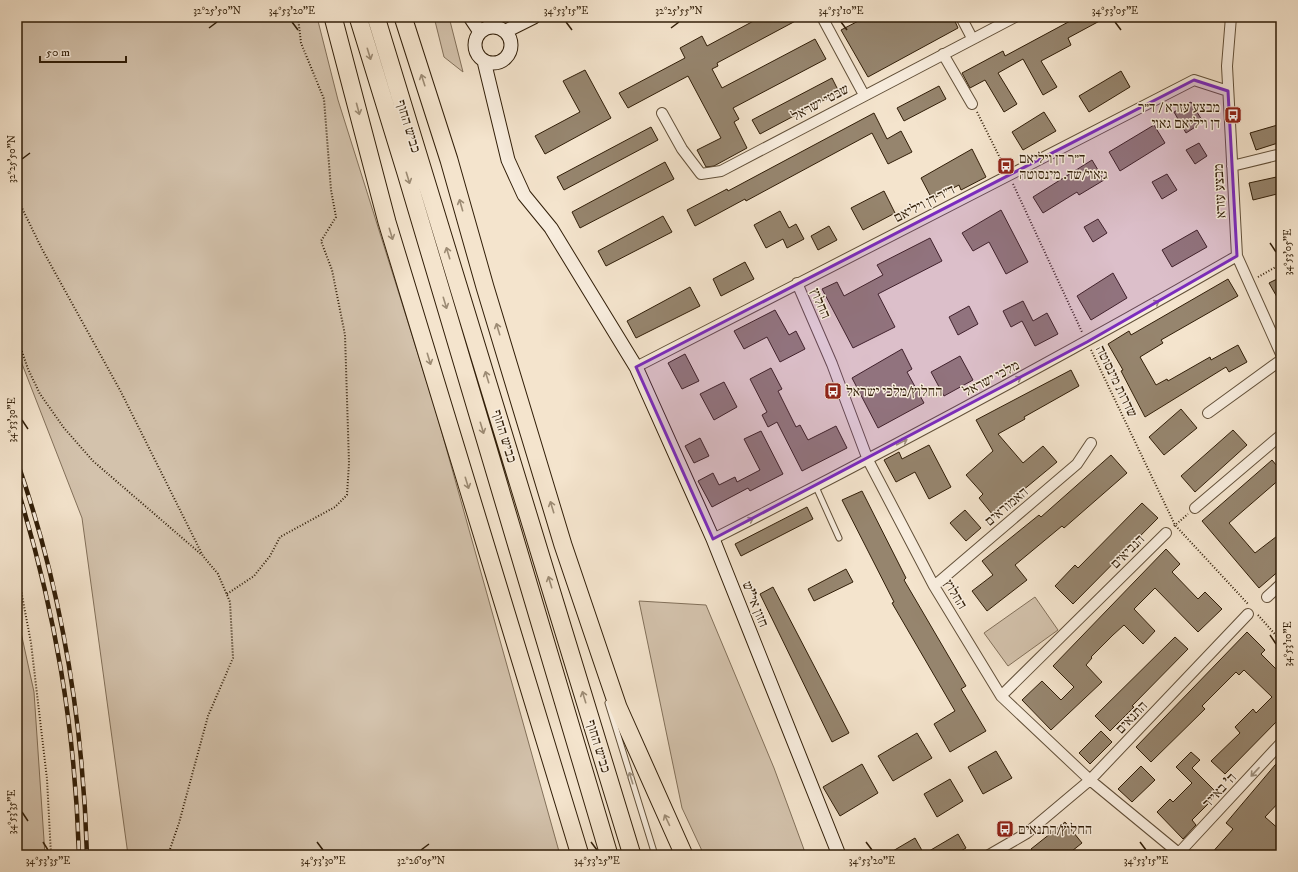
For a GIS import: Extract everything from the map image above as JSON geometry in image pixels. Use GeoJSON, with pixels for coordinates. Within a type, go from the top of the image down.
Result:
{"type":"FeatureCollection","features":[{"type":"Feature","properties":{"kind":"highway"},"geometry":{"type":"LineString","coordinates":[[333,17],[387,222],[580,855]]}},
{"type":"Feature","properties":{"kind":"highway","name":"כביש החוף"},"geometry":{"type":"LineString","coordinates":[[358,17],[411,189],[609,855]]}},
{"type":"Feature","properties":{"kind":"highway","name":"כביש החוף"},"geometry":{"type":"LineString","coordinates":[[376,17],[632,855]]}},
{"type":"Feature","properties":{"kind":"highway"},"geometry":{"type":"LineString","coordinates":[[404,17],[409,37],[449,160],[485,286],[563,545],[618,707],[684,855]]}},
{"type":"Feature","properties":{"kind":"highway"},"geometry":{"type":"LineString","coordinates":[[563,799],[575,855]]}},
{"type":"Feature","properties":{"kind":"street"},"geometry":{"type":"LineString","coordinates":[[470,17],[480,32]]}},
{"type":"Feature","properties":{"kind":"street"},"geometry":{"type":"LineString","coordinates":[[506,31],[534,17]]}},
{"type":"Feature","properties":{"kind":"street"},"geometry":{"type":"LineString","coordinates":[[822,17],[864,95]]}},
{"type":"Feature","properties":{"kind":"street"},"geometry":{"type":"LineString","coordinates":[[961,17],[972,38]]}},
{"type":"Feature","properties":{"kind":"street","name":"שבטי ישראל"},"geometry":{"type":"LineString","coordinates":[[662,113],[682,149],[701,174],[720,170],[1015,17]]}},
{"type":"Feature","properties":{"kind":"street","name":"מבצע עזרא"},"geometry":{"type":"LineString","coordinates":[[1231,17],[1227,66],[1237,256],[1281,354]]}},
{"type":"Feature","properties":{"kind":"street"},"geometry":{"type":"LineString","coordinates":[[494,26],[506,31],[511,43],[508,55],[497,62],[484,61],[476,51],[474,43],[480,32],[485,28],[494,26]]}},
{"type":"Feature","properties":{"kind":"street"},"geometry":{"type":"LineString","coordinates":[[943,54],[972,104]]}},
{"type":"Feature","properties":{"kind":"street","name":"חזון אי\"ש"},"geometry":{"type":"LineString","coordinates":[[484,61],[508,160],[524,196],[551,228],[636,367],[713,539],[839,855]]}},
{"type":"Feature","properties":{"kind":"street","name":"ד״ר דן ויליאם"},"geometry":{"type":"LineString","coordinates":[[636,367],[1194,80],[1228,91]]}},
{"type":"Feature","properties":{"kind":"street"},"geometry":{"type":"LineString","coordinates":[[1232,166],[1281,154]]}},
{"type":"Feature","properties":{"kind":"street","name":"מלכי ישראל"},"geometry":{"type":"LineString","coordinates":[[713,539],[868,460],[1087,342],[1237,256]]}},
{"type":"Feature","properties":{"kind":"street","name":"החלוץ"},"geometry":{"type":"LineString","coordinates":[[797,283],[832,364],[868,460],[934,586],[1000,696],[1090,780],[1179,854]]}},
{"type":"Feature","properties":{"kind":"street"},"geometry":{"type":"LineString","coordinates":[[1208,413],[1281,360]]}},
{"type":"Feature","properties":{"kind":"street"},"geometry":{"type":"LineString","coordinates":[[1195,508],[1281,435]]}},
{"type":"Feature","properties":{"kind":"street","name":"האמוראים"},"geometry":{"type":"LineString","coordinates":[[934,586],[1077,464],[1091,443]]}},
{"type":"Feature","properties":{"kind":"street","name":"הנביאים"},"geometry":{"type":"LineString","coordinates":[[1000,696],[1166,533]]}},
{"type":"Feature","properties":{"kind":"street"},"geometry":{"type":"LineString","coordinates":[[1267,597],[1281,584]]}},
{"type":"Feature","properties":{"kind":"street","name":"התנאים"},"geometry":{"type":"LineString","coordinates":[[989,855],[1027,833],[1090,780],[1248,614]]}},
{"type":"Feature","properties":{"kind":"street","name":"ה' באייר"},"geometry":{"type":"LineString","coordinates":[[1179,854],[1281,743]]}},
{"type":"Feature","properties":{"kind":"lane"},"geometry":{"type":"LineString","coordinates":[[816,487],[839,538]]}},
{"type":"Feature","properties":{"kind":"lane"},"geometry":{"type":"LineString","coordinates":[[563,545],[600,675]]}},
{"type":"Feature","properties":{"kind":"lane"},"geometry":{"type":"LineString","coordinates":[[606,698],[655,855]]}},
{"type":"Feature","properties":{"kind":"path"},"geometry":{"type":"LineString","coordinates":[[226,594],[254,576],[270,556],[280,537],[335,507],[347,494],[349,462],[345,335],[332,270],[321,241],[336,217],[331,190],[324,99],[301,43],[298,17]]}},
{"type":"Feature","properties":{"kind":"path","name":"שדרות מינסוטה"},"geometry":{"type":"LineString","coordinates":[[972,104],[1008,175],[1175,525],[1281,641]]}},
{"type":"Feature","properties":{"kind":"path"},"geometry":{"type":"LineString","coordinates":[[17,198],[42,249],[121,392],[203,556]]}},
{"type":"Feature","properties":{"kind":"path"},"geometry":{"type":"LineString","coordinates":[[1248,282],[1281,264]]}},
{"type":"Feature","properties":{"kind":"path"},"geometry":{"type":"LineString","coordinates":[[17,337],[28,369],[40,394],[64,428],[93,460],[203,556],[218,574],[230,602],[233,658],[208,716],[179,823],[168,855]]}},
{"type":"Feature","properties":{"kind":"path","name":"הנביאים"},"geometry":{"type":"LineString","coordinates":[[1166,533],[1195,508]]}},
{"type":"Feature","properties":{"kind":"path"},"geometry":{"type":"LineString","coordinates":[[17,569],[32,650],[46,779],[51,855]]}},
{"type":"Feature","properties":{"kind":"highlighted area"},"geometry":{"type":"Polygon","coordinates":[[[1194,80],[1228,91],[1237,256],[1087,342],[713,539],[636,367],[1194,80]]]}},
{"type":"Feature","properties":{"kind":"shaded area"},"geometry":{"type":"Polygon","coordinates":[[[17,17],[317,17],[338,100],[435,408],[560,855],[128,855],[82,518],[17,351],[17,17]]]}},
{"type":"Feature","properties":{"kind":"shaded area"},"geometry":{"type":"Polygon","coordinates":[[[434,17],[449,17],[463,72],[444,57],[434,17]]]}},
{"type":"Feature","properties":{"kind":"shaded area"},"geometry":{"type":"Polygon","coordinates":[[[1035,597],[1058,630],[1008,666],[984,633],[1035,597]]]}},
{"type":"Feature","properties":{"kind":"shaded area"},"geometry":{"type":"Polygon","coordinates":[[[639,601],[706,605],[774,768],[806,855],[704,855],[682,808],[639,601]]]}},
{"type":"Feature","properties":{"kind":"shaded area"},"geometry":{"type":"Polygon","coordinates":[[[17,614],[34,692],[45,855],[17,855],[17,614]]]}},
{"type":"Feature","properties":{"kind":"building"},"geometry":{"type":"Polygon","coordinates":[[[761,17],[803,17],[717,63],[718,66],[712,69],[722,88],[815,39],[826,59],[733,108],[739,119],[734,122],[747,148],[714,166],[706,167],[697,150],[721,138],[688,76],[628,108],[619,93],[685,58],[680,48],[702,36],[707,46],[761,17]]]}},
{"type":"Feature","properties":{"kind":"building"},"geometry":{"type":"Polygon","coordinates":[[[866,17],[953,17],[958,28],[868,77],[841,30],[866,17]]]}},
{"type":"Feature","properties":{"kind":"building"},"geometry":{"type":"Polygon","coordinates":[[[1071,17],[1107,17],[1068,38],[1071,45],[1041,61],[1057,87],[1043,95],[1023,59],[998,73],[1017,104],[1004,112],[985,80],[970,88],[962,73],[1003,51],[1005,56],[1072,20],[1071,17]]]}},
{"type":"Feature","properties":{"kind":"building"},"geometry":{"type":"Polygon","coordinates":[[[585,70],[611,118],[545,154],[535,136],[580,112],[563,81],[585,70]]]}},
{"type":"Feature","properties":{"kind":"building"},"geometry":{"type":"Polygon","coordinates":[[[1121,71],[1130,87],[1089,112],[1079,96],[1121,71]]]}},
{"type":"Feature","properties":{"kind":"building"},"geometry":{"type":"Polygon","coordinates":[[[832,78],[839,92],[760,134],[752,120],[832,78]]]}},
{"type":"Feature","properties":{"kind":"building"},"geometry":{"type":"Polygon","coordinates":[[[939,86],[946,99],[904,121],[897,108],[939,86]]]}},
{"type":"Feature","properties":{"kind":"building"},"geometry":{"type":"Polygon","coordinates":[[[1191,102],[1203,122],[1186,133],[1174,112],[1191,102]]]}},
{"type":"Feature","properties":{"kind":"building"},"geometry":{"type":"Polygon","coordinates":[[[1044,112],[1056,131],[1023,150],[1012,132],[1044,112]]]}},
{"type":"Feature","properties":{"kind":"building"},"geometry":{"type":"Polygon","coordinates":[[[874,113],[887,139],[901,131],[912,152],[888,164],[872,133],[746,201],[745,199],[695,226],[687,210],[727,189],[728,191],[874,113]]]}},
{"type":"Feature","properties":{"kind":"building"},"geometry":{"type":"Polygon","coordinates":[[[1281,124],[1281,142],[1256,150],[1250,133],[1281,124]]]}},
{"type":"Feature","properties":{"kind":"building"},"geometry":{"type":"Polygon","coordinates":[[[1154,125],[1165,143],[1120,171],[1109,152],[1154,125]]]}},
{"type":"Feature","properties":{"kind":"building"},"geometry":{"type":"Polygon","coordinates":[[[651,127],[658,140],[564,190],[557,177],[651,127]]]}},
{"type":"Feature","properties":{"kind":"building"},"geometry":{"type":"Polygon","coordinates":[[[1199,143],[1207,156],[1195,164],[1186,150],[1199,143]]]}},
{"type":"Feature","properties":{"kind":"building"},"geometry":{"type":"Polygon","coordinates":[[[972,149],[986,177],[961,190],[959,185],[932,199],[921,178],[972,149]]]}},
{"type":"Feature","properties":{"kind":"building"},"geometry":{"type":"Polygon","coordinates":[[[1092,160],[1104,180],[1079,195],[1077,192],[1043,213],[1033,197],[1092,160]]]}},
{"type":"Feature","properties":{"kind":"building"},"geometry":{"type":"Polygon","coordinates":[[[665,162],[674,179],[580,228],[572,212],[665,162]]]}},
{"type":"Feature","properties":{"kind":"building"},"geometry":{"type":"Polygon","coordinates":[[[1167,174],[1177,190],[1162,199],[1152,182],[1167,174]]]}},
{"type":"Feature","properties":{"kind":"building"},"geometry":{"type":"Polygon","coordinates":[[[1281,176],[1281,193],[1253,200],[1249,183],[1281,176]]]}},
{"type":"Feature","properties":{"kind":"building"},"geometry":{"type":"Polygon","coordinates":[[[884,191],[895,213],[863,230],[851,208],[884,191]]]}},
{"type":"Feature","properties":{"kind":"building"},"geometry":{"type":"Polygon","coordinates":[[[1001,210],[1028,262],[1006,274],[989,242],[973,251],[962,233],[1001,210]]]}},
{"type":"Feature","properties":{"kind":"building"},"geometry":{"type":"Polygon","coordinates":[[[780,211],[789,228],[796,224],[804,239],[787,248],[783,239],[766,248],[754,225],[780,211]]]}},
{"type":"Feature","properties":{"kind":"building"},"geometry":{"type":"Polygon","coordinates":[[[663,216],[672,232],[606,266],[598,251],[663,216]]]}},
{"type":"Feature","properties":{"kind":"building"},"geometry":{"type":"Polygon","coordinates":[[[1098,219],[1107,233],[1093,242],[1084,227],[1098,219]]]}},
{"type":"Feature","properties":{"kind":"building"},"geometry":{"type":"Polygon","coordinates":[[[829,226],[837,240],[818,250],[811,236],[829,226]]]}},
{"type":"Feature","properties":{"kind":"building"},"geometry":{"type":"Polygon","coordinates":[[[1197,230],[1207,247],[1172,267],[1162,250],[1197,230]]]}},
{"type":"Feature","properties":{"kind":"building"},"geometry":{"type":"Polygon","coordinates":[[[930,238],[942,261],[878,294],[895,327],[853,348],[822,289],[837,282],[844,296],[883,275],[877,265],[930,238]]]}},
{"type":"Feature","properties":{"kind":"building"},"geometry":{"type":"Polygon","coordinates":[[[745,262],[754,279],[721,296],[713,279],[745,262]]]}},
{"type":"Feature","properties":{"kind":"building"},"geometry":{"type":"Polygon","coordinates":[[[1113,273],[1127,298],[1091,320],[1077,296],[1113,273]]]}},
{"type":"Feature","properties":{"kind":"building"},"geometry":{"type":"Polygon","coordinates":[[[1281,277],[1281,304],[1269,283],[1281,277]]]}},
{"type":"Feature","properties":{"kind":"building"},"geometry":{"type":"Polygon","coordinates":[[[1228,279],[1238,296],[1161,340],[1163,343],[1140,357],[1156,385],[1167,379],[1168,381],[1210,357],[1211,360],[1238,345],[1247,362],[1229,372],[1226,367],[1145,417],[1121,371],[1123,370],[1108,344],[1129,331],[1131,335],[1228,279]]]}},
{"type":"Feature","properties":{"kind":"building"},"geometry":{"type":"Polygon","coordinates":[[[690,287],[700,306],[636,338],[627,321],[690,287]]]}},
{"type":"Feature","properties":{"kind":"building"},"geometry":{"type":"Polygon","coordinates":[[[1023,301],[1033,321],[1047,313],[1058,334],[1035,346],[1022,321],[1011,327],[1003,311],[1023,301]]]}},
{"type":"Feature","properties":{"kind":"building"},"geometry":{"type":"Polygon","coordinates":[[[969,306],[978,324],[958,335],[949,317],[969,306]]]}},
{"type":"Feature","properties":{"kind":"building"},"geometry":{"type":"Polygon","coordinates":[[[775,310],[789,335],[796,331],[805,349],[780,362],[767,337],[744,349],[734,331],[775,310]]]}},
{"type":"Feature","properties":{"kind":"building"},"geometry":{"type":"Polygon","coordinates":[[[902,349],[912,369],[907,372],[924,403],[878,428],[852,378],[902,349]]]}},
{"type":"Feature","properties":{"kind":"building"},"geometry":{"type":"Polygon","coordinates":[[[685,354],[699,381],[682,389],[668,363],[685,354]]]}},
{"type":"Feature","properties":{"kind":"building"},"geometry":{"type":"Polygon","coordinates":[[[960,356],[973,380],[944,396],[931,372],[960,356]]]}},
{"type":"Feature","properties":{"kind":"building"},"geometry":{"type":"Polygon","coordinates":[[[771,368],[782,389],[778,391],[796,427],[800,425],[808,440],[836,426],[847,448],[802,471],[777,422],[768,427],[762,415],[767,412],[750,379],[771,368]]]}},
{"type":"Feature","properties":{"kind":"building"},"geometry":{"type":"Polygon","coordinates":[[[1071,370],[1079,386],[1024,417],[1025,419],[998,434],[1023,463],[1043,446],[1057,462],[993,515],[979,498],[983,494],[966,475],[993,451],[976,420],[1071,370]]]}},
{"type":"Feature","properties":{"kind":"building"},"geometry":{"type":"Polygon","coordinates":[[[724,382],[737,407],[714,420],[700,394],[724,382]]]}},
{"type":"Feature","properties":{"kind":"building"},"geometry":{"type":"Polygon","coordinates":[[[1181,409],[1197,428],[1164,455],[1149,437],[1181,409]]]}},
{"type":"Feature","properties":{"kind":"building"},"geometry":{"type":"Polygon","coordinates":[[[1233,430],[1247,445],[1195,492],[1181,476],[1233,430]]]}},
{"type":"Feature","properties":{"kind":"building"},"geometry":{"type":"Polygon","coordinates":[[[761,431],[783,474],[750,491],[748,488],[712,507],[698,481],[713,473],[719,485],[735,477],[737,482],[760,470],[744,439],[761,431]]]}},
{"type":"Feature","properties":{"kind":"building"},"geometry":{"type":"Polygon","coordinates":[[[700,438],[709,456],[694,463],[685,446],[700,438]]]}},
{"type":"Feature","properties":{"kind":"building"},"geometry":{"type":"Polygon","coordinates":[[[929,445],[951,487],[929,499],[915,472],[896,482],[884,460],[899,452],[902,459],[929,445]]]}},
{"type":"Feature","properties":{"kind":"building"},"geometry":{"type":"Polygon","coordinates":[[[1111,455],[1127,473],[1064,528],[1062,526],[1015,565],[1027,580],[987,611],[972,591],[993,575],[982,561],[1039,515],[1041,517],[1111,455]]]}},
{"type":"Feature","properties":{"kind":"building"},"geometry":{"type":"Polygon","coordinates":[[[1272,460],[1281,471],[1281,478],[1229,523],[1255,553],[1281,533],[1281,569],[1259,588],[1202,521],[1272,460]]]}},
{"type":"Feature","properties":{"kind":"building"},"geometry":{"type":"Polygon","coordinates":[[[862,491],[906,578],[904,580],[966,686],[961,689],[986,731],[950,752],[934,724],[955,711],[892,603],[894,602],[842,500],[862,491]]]}},
{"type":"Feature","properties":{"kind":"building"},"geometry":{"type":"Polygon","coordinates":[[[1142,503],[1158,518],[1073,604],[1055,586],[1075,565],[1078,568],[1142,503]]]}},
{"type":"Feature","properties":{"kind":"building"},"geometry":{"type":"Polygon","coordinates":[[[807,507],[813,519],[741,556],[735,544],[807,507]]]}},
{"type":"Feature","properties":{"kind":"building"},"geometry":{"type":"Polygon","coordinates":[[[965,510],[981,528],[966,541],[950,523],[965,510]]]}},
{"type":"Feature","properties":{"kind":"building"},"geometry":{"type":"Polygon","coordinates":[[[1166,549],[1180,564],[1172,572],[1198,599],[1205,592],[1222,609],[1198,632],[1155,588],[1134,609],[1155,631],[1143,644],[1124,625],[1113,635],[1091,657],[1092,658],[1086,665],[1102,682],[1051,730],[1022,700],[1042,681],[1061,700],[1074,687],[1053,666],[1166,549]]]}},
{"type":"Feature","properties":{"kind":"building"},"geometry":{"type":"Polygon","coordinates":[[[846,569],[853,582],[814,601],[808,589],[846,569]]]}},
{"type":"Feature","properties":{"kind":"building"},"geometry":{"type":"Polygon","coordinates":[[[773,587],[849,733],[832,742],[760,594],[773,587]]]}},
{"type":"Feature","properties":{"kind":"building"},"geometry":{"type":"Polygon","coordinates":[[[1247,632],[1265,650],[1261,654],[1281,674],[1281,717],[1225,774],[1211,761],[1240,733],[1235,727],[1253,709],[1256,713],[1272,697],[1244,670],[1239,675],[1236,672],[1202,706],[1205,709],[1151,762],[1136,747],[1247,632]]]}},
{"type":"Feature","properties":{"kind":"building"},"geometry":{"type":"Polygon","coordinates":[[[1175,637],[1188,649],[1132,706],[1134,707],[1110,731],[1095,716],[1175,637]]]}},
{"type":"Feature","properties":{"kind":"building"},"geometry":{"type":"Polygon","coordinates":[[[1101,731],[1112,742],[1090,764],[1079,753],[1101,731]]]}},
{"type":"Feature","properties":{"kind":"building"},"geometry":{"type":"Polygon","coordinates":[[[917,733],[932,758],[893,781],[878,756],[917,733]]]}},
{"type":"Feature","properties":{"kind":"building"},"geometry":{"type":"Polygon","coordinates":[[[996,751],[1012,778],[983,794],[968,767],[996,751]]]}},
{"type":"Feature","properties":{"kind":"building"},"geometry":{"type":"Polygon","coordinates":[[[1191,752],[1200,760],[1192,768],[1218,794],[1192,820],[1196,825],[1183,839],[1157,812],[1170,799],[1173,802],[1192,783],[1176,767],[1191,752]]]}},
{"type":"Feature","properties":{"kind":"building"},"geometry":{"type":"Polygon","coordinates":[[[1281,758],[1281,800],[1265,817],[1281,831],[1281,855],[1210,855],[1233,829],[1226,823],[1281,758]]]}},
{"type":"Feature","properties":{"kind":"building"},"geometry":{"type":"Polygon","coordinates":[[[862,764],[878,793],[840,816],[823,787],[862,764]]]}},
{"type":"Feature","properties":{"kind":"building"},"geometry":{"type":"Polygon","coordinates":[[[1141,766],[1155,780],[1132,802],[1118,789],[1141,766]]]}},
{"type":"Feature","properties":{"kind":"building"},"geometry":{"type":"Polygon","coordinates":[[[950,779],[963,801],[937,817],[924,794],[950,779]]]}},
{"type":"Feature","properties":{"kind":"building"},"geometry":{"type":"Polygon","coordinates":[[[1065,822],[1082,843],[1067,855],[1036,855],[1031,849],[1065,822]]]}},
{"type":"Feature","properties":{"kind":"building"},"geometry":{"type":"Polygon","coordinates":[[[958,834],[966,848],[954,855],[886,855],[915,838],[924,854],[958,834]]]}},
{"type":"Feature","properties":{"kind":"railway"},"geometry":{"type":"LineString","coordinates":[[17,461],[33,509],[46,558],[58,606],[67,655],[81,754],[87,855]]}},
{"type":"Feature","properties":{"kind":"railway"},"geometry":{"type":"LineString","coordinates":[[17,487],[42,578],[61,669],[73,760],[79,855]]}},
{"type":"Feature","properties":{"kind":"place","name":"מבצע עזרא / ד״ר דן ויליאם גאוי"},"geometry":{"type":"Point","coordinates":[1233,115]}},
{"type":"Feature","properties":{"kind":"place","name":"ד״ר דן ויליאם ג׳אוי/שד. מינסוטה"},"geometry":{"type":"Point","coordinates":[1006,166]}},
{"type":"Feature","properties":{"kind":"place","name":"החלוץ/מלכי ישראל"},"geometry":{"type":"Point","coordinates":[833,391]}},
{"type":"Feature","properties":{"kind":"place","name":"החלוץ/התנאים"},"geometry":{"type":"Point","coordinates":[1005,829]}}]}
